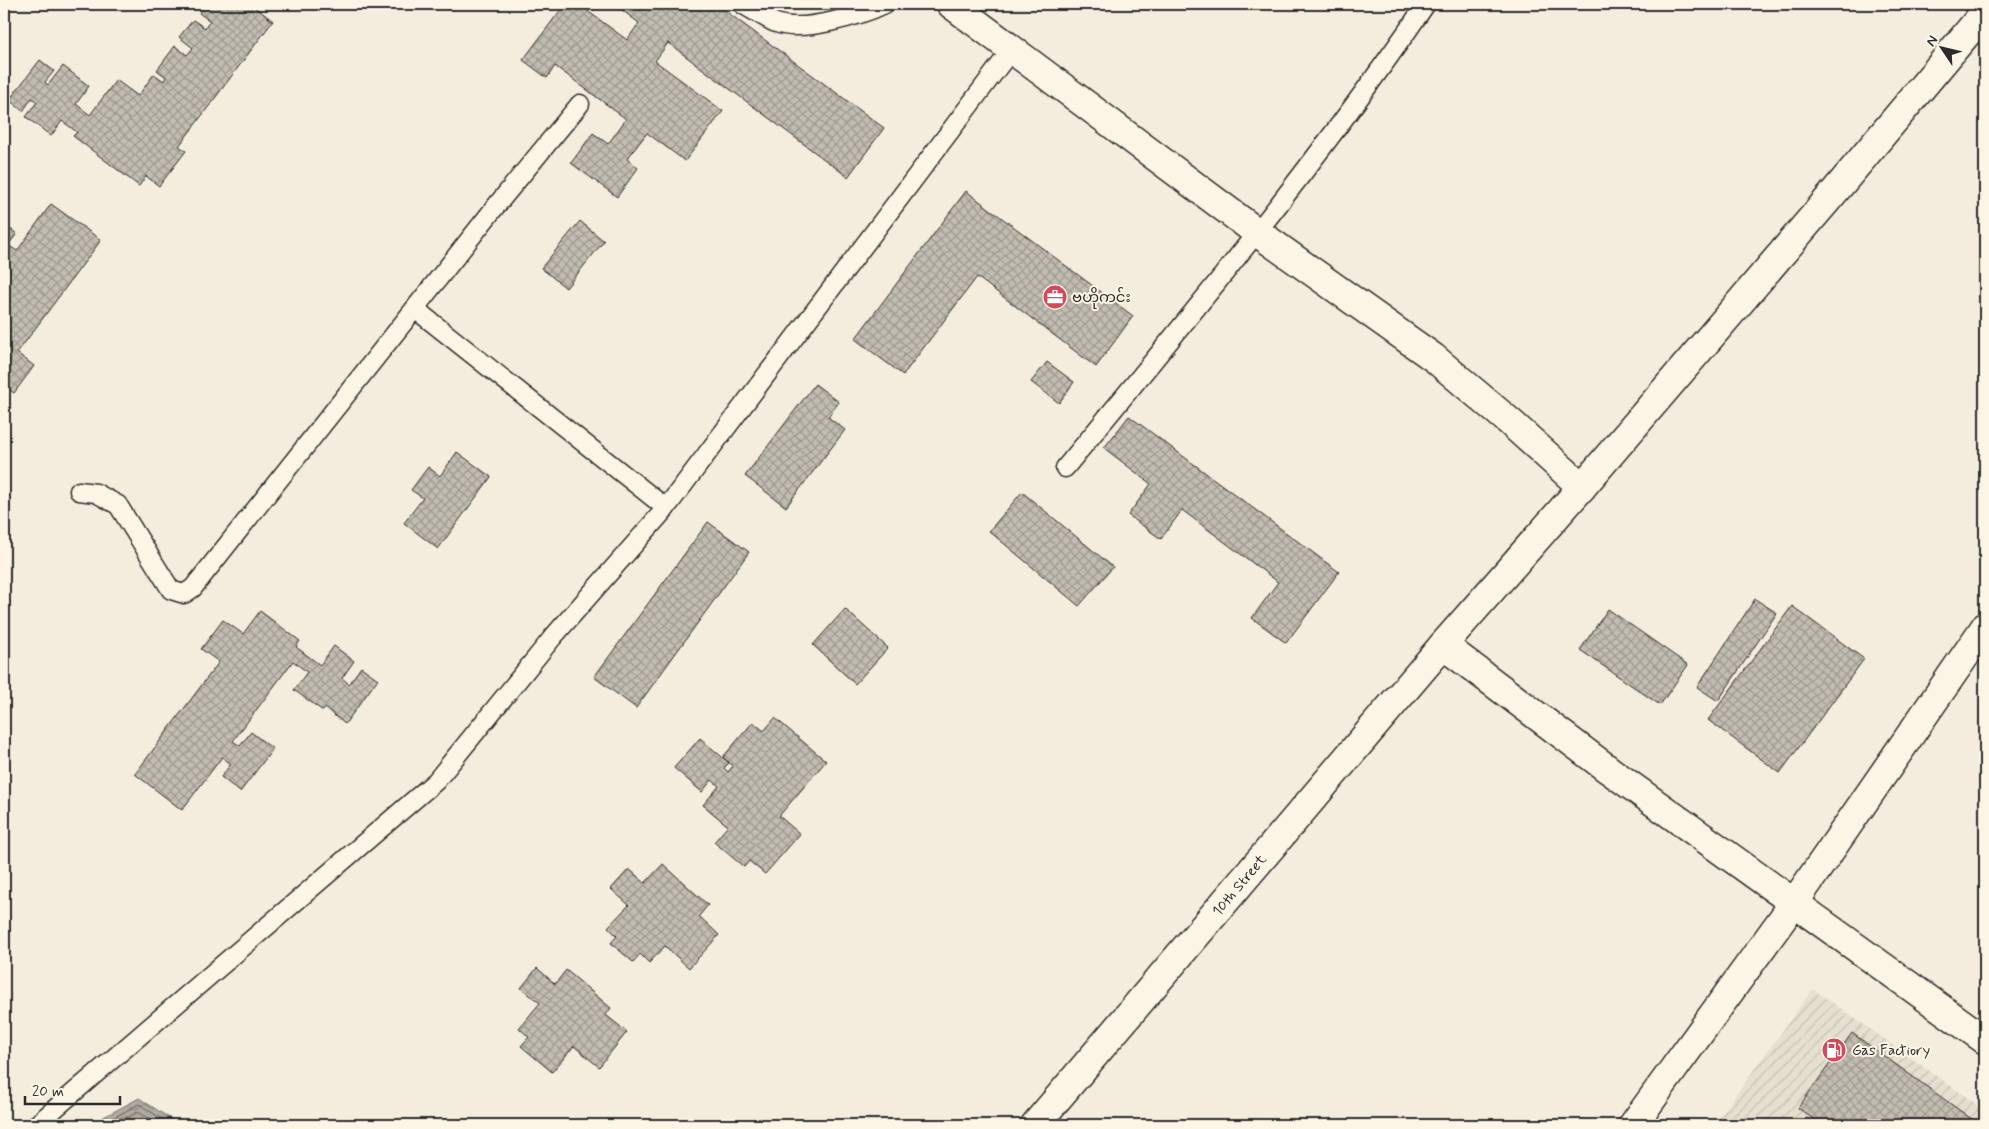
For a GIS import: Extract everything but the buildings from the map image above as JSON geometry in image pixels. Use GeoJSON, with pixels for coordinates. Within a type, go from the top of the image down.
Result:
{"type":"FeatureCollection","features":[{"type":"Feature","properties":{"kind":"street"},"geometry":{"type":"LineString","coordinates":[[951,4],[1258,233],[1434,358],[1510,422],[1582,487]]}},
{"type":"Feature","properties":{"kind":"street","name":"10th Street"},"geometry":{"type":"LineString","coordinates":[[1035,1125],[1443,645],[1582,487],[1843,182],[1985,12]]}},
{"type":"Feature","properties":{"kind":"street"},"geometry":{"type":"LineString","coordinates":[[1633,1125],[1794,903],[1985,627]]}},
{"type":"Feature","properties":{"kind":"street"},"geometry":{"type":"LineString","coordinates":[[1443,645],[1609,770],[1985,1040]]}},
{"type":"Feature","properties":{"kind":"lane"},"geometry":{"type":"LineString","coordinates":[[742,4],[777,23],[810,26],[847,17],[884,4]]}},
{"type":"Feature","properties":{"kind":"lane"},"geometry":{"type":"LineString","coordinates":[[1065,468],[1258,233],[1338,129],[1426,4]]}},
{"type":"Feature","properties":{"kind":"lane"},"geometry":{"type":"LineString","coordinates":[[36,1125],[436,780],[553,637],[666,508],[1012,49]]}},
{"type":"Feature","properties":{"kind":"lane"},"geometry":{"type":"LineString","coordinates":[[80,491],[96,493],[118,505],[171,590],[184,594],[193,588],[580,104]]}},
{"type":"Feature","properties":{"kind":"lane"},"geometry":{"type":"LineString","coordinates":[[415,309],[666,508]]}},
{"type":"Feature","properties":{"kind":"shaded area","name":"Gas Factiory"},"geometry":{"type":"Polygon","coordinates":[[[1813,989],[1985,1110],[1985,1125],[1714,1125],[1813,989]]]}},
{"type":"Feature","properties":{"kind":"water"},"geometry":{"type":"Polygon","coordinates":[[[139,1098],[180,1125],[89,1125],[139,1098]]]}},
{"type":"Feature","properties":{"kind":"place","name":"ဗဟိုကင်း"},"geometry":{"type":"Point","coordinates":[1055,297]}},
{"type":"Feature","properties":{"kind":"place","name":"Gas Factiory"},"geometry":{"type":"Point","coordinates":[1834,1050]}}]}
